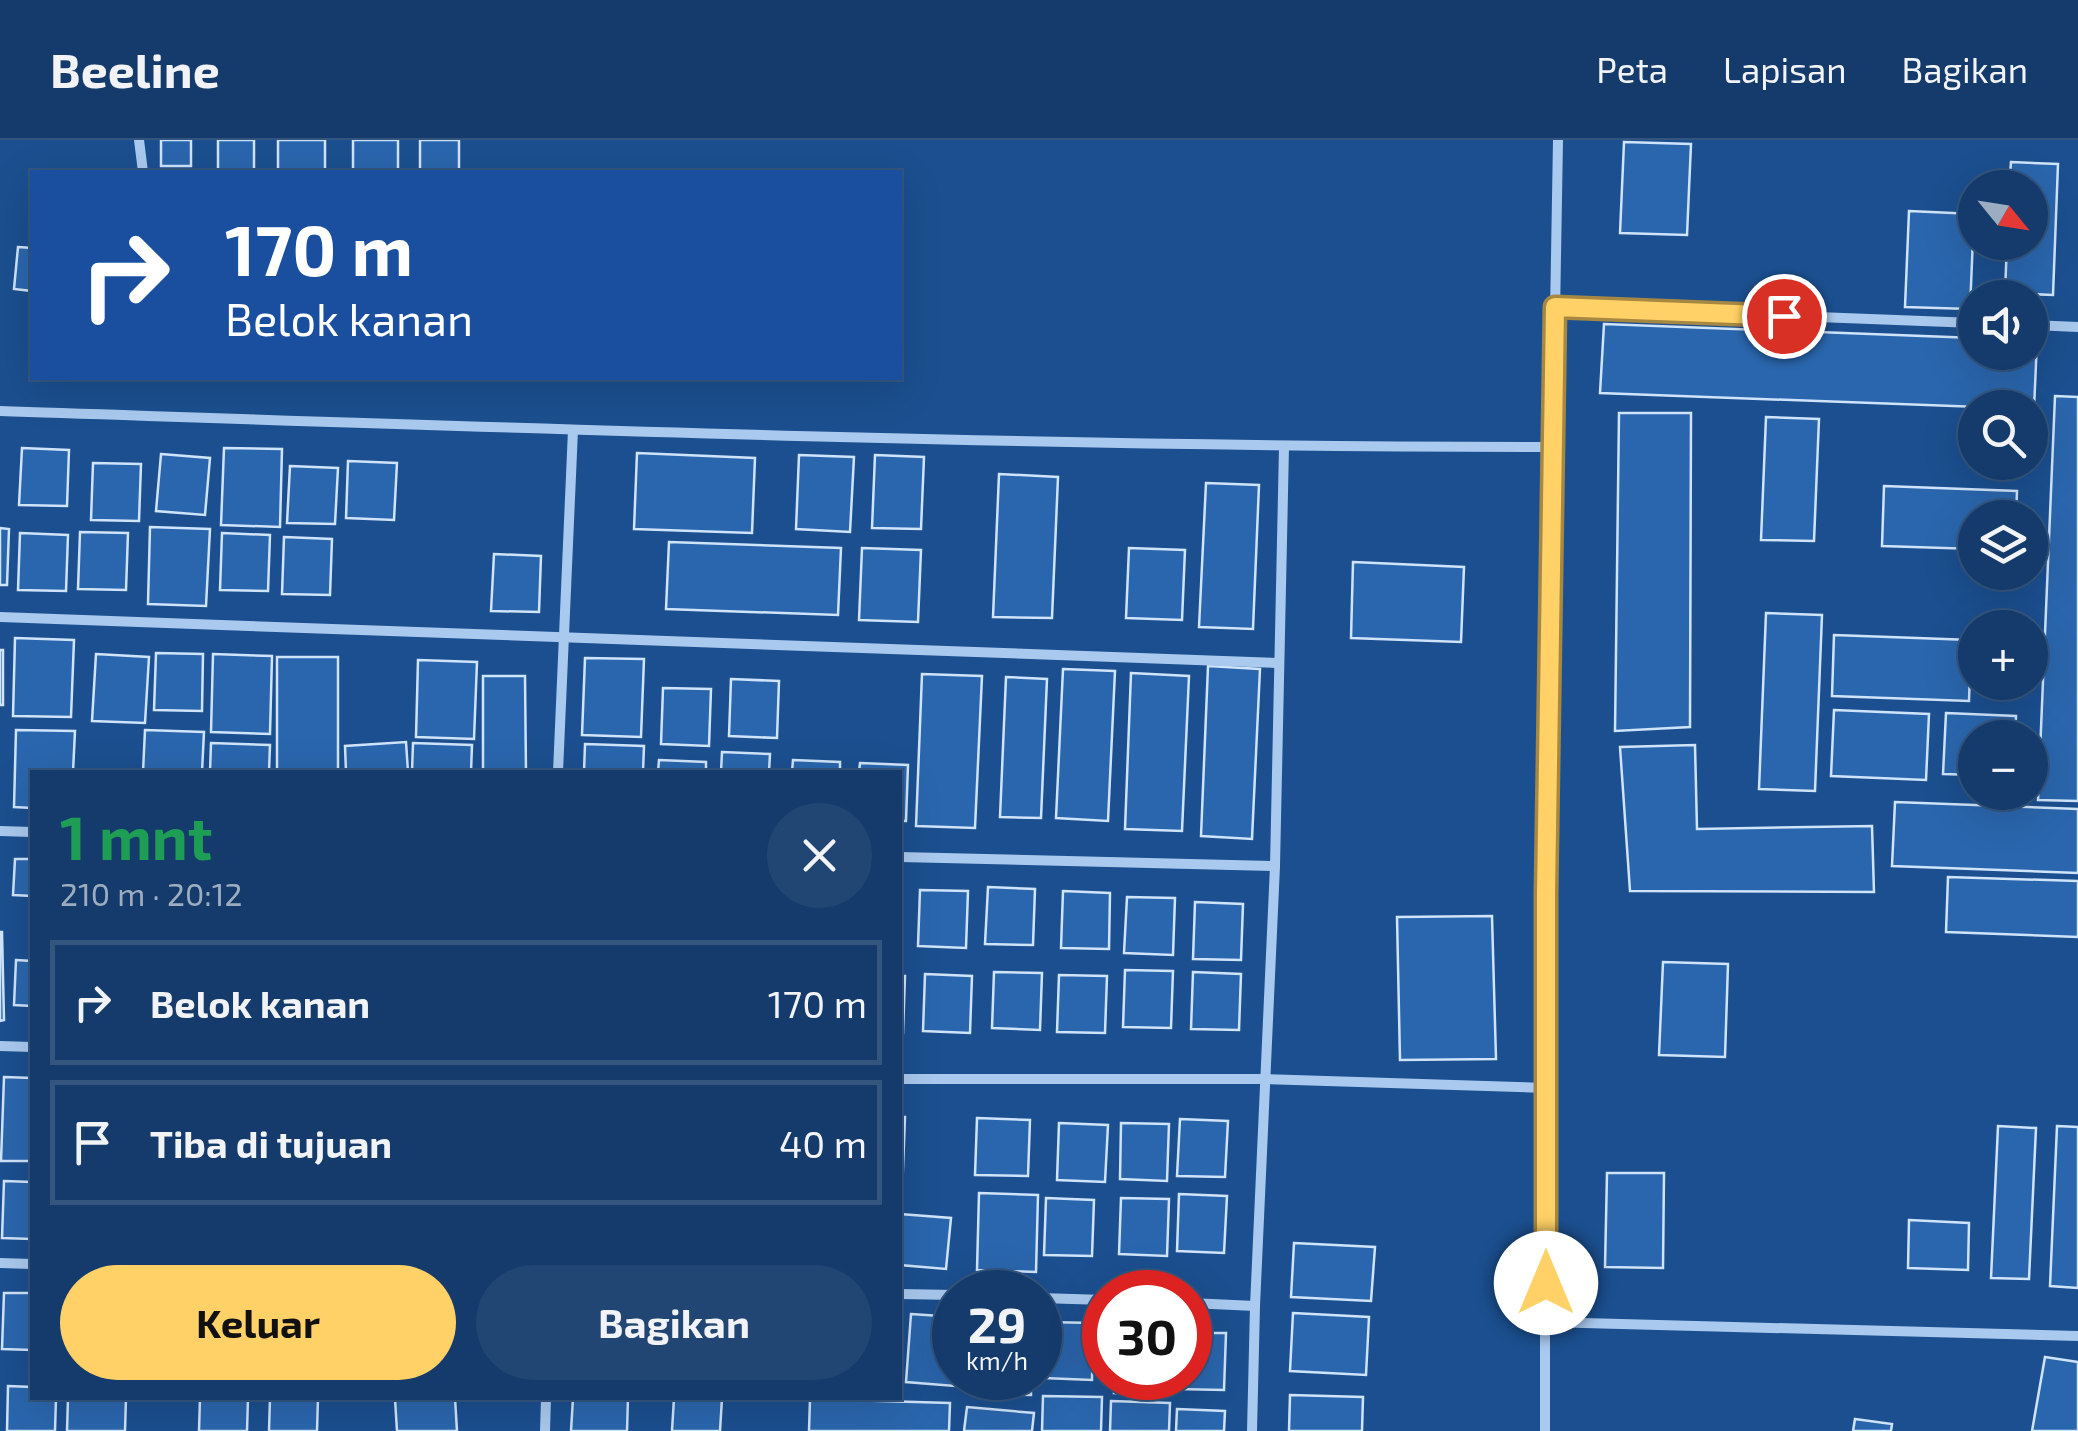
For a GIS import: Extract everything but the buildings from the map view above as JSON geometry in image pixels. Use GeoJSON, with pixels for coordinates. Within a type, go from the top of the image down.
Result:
{"type":"FeatureCollection","features":[{"type":"Feature","properties":{"kind":"street"},"geometry":{"type":"LineString","coordinates":[[139,140],[143,170]]}},
{"type":"Feature","properties":{"kind":"street"},"geometry":{"type":"LineString","coordinates":[[1545,1431],[1546,894],[1558,140]]}},
{"type":"Feature","properties":{"kind":"street"},"geometry":{"type":"LineString","coordinates":[[1555,307],[1958,322]]}},
{"type":"Feature","properties":{"kind":"street"},"geometry":{"type":"LineString","coordinates":[[2048,326],[2078,327]]}},
{"type":"Feature","properties":{"kind":"street"},"geometry":{"type":"LineString","coordinates":[[0,411],[1284,447],[1552,447]]}},
{"type":"Feature","properties":{"kind":"street"},"geometry":{"type":"LineString","coordinates":[[558,770],[573,430]]}},
{"type":"Feature","properties":{"kind":"street"},"geometry":{"type":"LineString","coordinates":[[1252,1431],[1275,866],[1284,447]]}},
{"type":"Feature","properties":{"kind":"street"},"geometry":{"type":"LineString","coordinates":[[0,618],[1279,663]]}},
{"type":"Feature","properties":{"kind":"street"},"geometry":{"type":"LineString","coordinates":[[0,831],[30,832]]}},
{"type":"Feature","properties":{"kind":"street"},"geometry":{"type":"LineString","coordinates":[[902,857],[1275,866]]}},
{"type":"Feature","properties":{"kind":"street"},"geometry":{"type":"LineString","coordinates":[[0,1046],[30,1047]]}},
{"type":"Feature","properties":{"kind":"street"},"geometry":{"type":"LineString","coordinates":[[902,1078],[1266,1080],[1546,1088]]}},
{"type":"Feature","properties":{"kind":"street"},"geometry":{"type":"LineString","coordinates":[[0,1263],[30,1264]]}},
{"type":"Feature","properties":{"kind":"street"},"geometry":{"type":"LineString","coordinates":[[902,1294],[932,1295]]}},
{"type":"Feature","properties":{"kind":"street"},"geometry":{"type":"LineString","coordinates":[[1212,1304],[1255,1306]]}},
{"type":"Feature","properties":{"kind":"street"},"geometry":{"type":"LineString","coordinates":[[1546,1322],[2078,1336]]}},
{"type":"Feature","properties":{"kind":"street"},"geometry":{"type":"LineString","coordinates":[[545,1431],[546,1400]]}},
{"type":"Feature","properties":{"kind":"route"},"geometry":{"type":"LineString","coordinates":[[1546,1283],[1546,894],[1555,307],[1784,316]]}}]}
